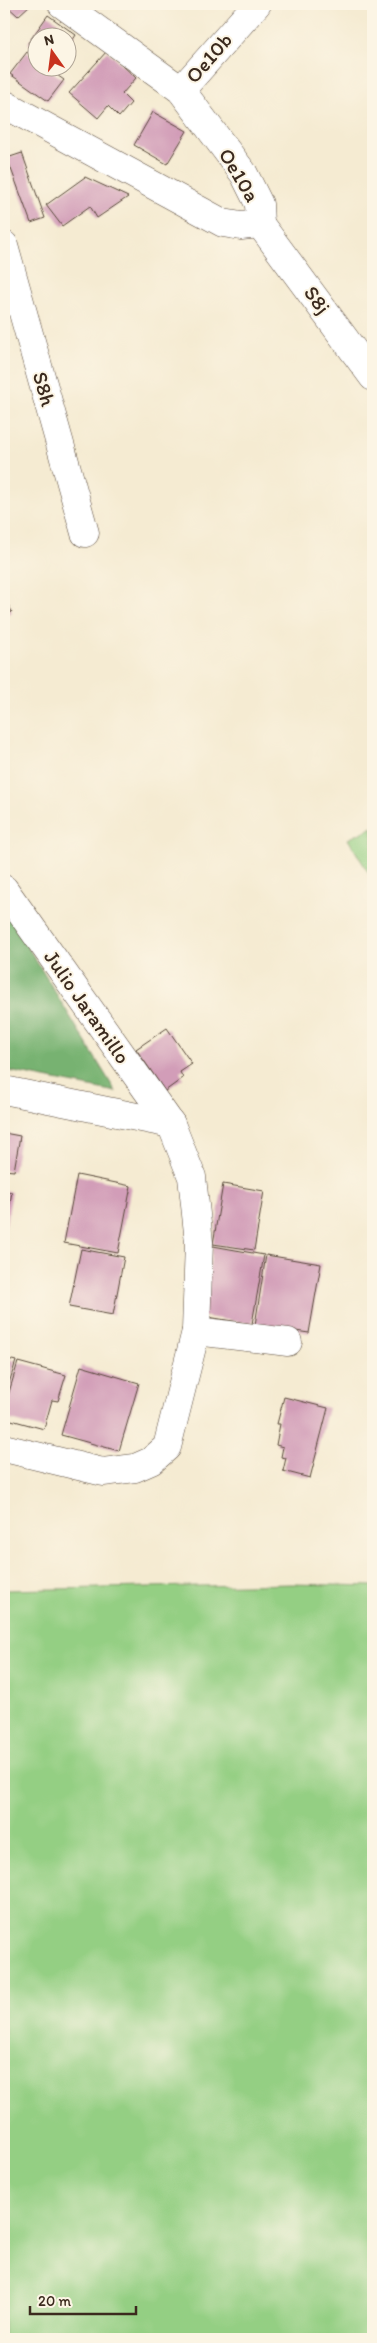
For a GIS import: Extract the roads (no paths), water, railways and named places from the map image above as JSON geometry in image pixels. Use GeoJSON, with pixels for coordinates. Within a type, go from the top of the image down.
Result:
{"type":"FeatureCollection","features":[{"type":"Feature","properties":{"kind":"street","name":"Oe10a"},"geometry":{"type":"LineString","coordinates":[[4,104],[223,223],[241,226],[260,224],[259,204],[244,174],[181,90],[62,4]]}},
{"type":"Feature","properties":{"kind":"street","name":"Oe10b"},"geometry":{"type":"LineString","coordinates":[[181,90],[257,4]]}},
{"type":"Feature","properties":{"kind":"street","name":"S8j"},"geometry":{"type":"LineString","coordinates":[[260,224],[373,377]]}},
{"type":"Feature","properties":{"kind":"street","name":"S8h"},"geometry":{"type":"LineString","coordinates":[[4,245],[85,533]]}},
{"type":"Feature","properties":{"kind":"street","name":"Julio Jaramillo"},"geometry":{"type":"LineString","coordinates":[[4,889],[170,1124],[192,1177],[199,1242],[196,1331],[166,1446],[150,1461],[134,1468],[103,1472],[4,1448]]}},
{"type":"Feature","properties":{"kind":"street"},"geometry":{"type":"LineString","coordinates":[[4,1090],[170,1124]]}},
{"type":"Feature","properties":{"kind":"street"},"geometry":{"type":"LineString","coordinates":[[196,1331],[288,1342]]}}]}
